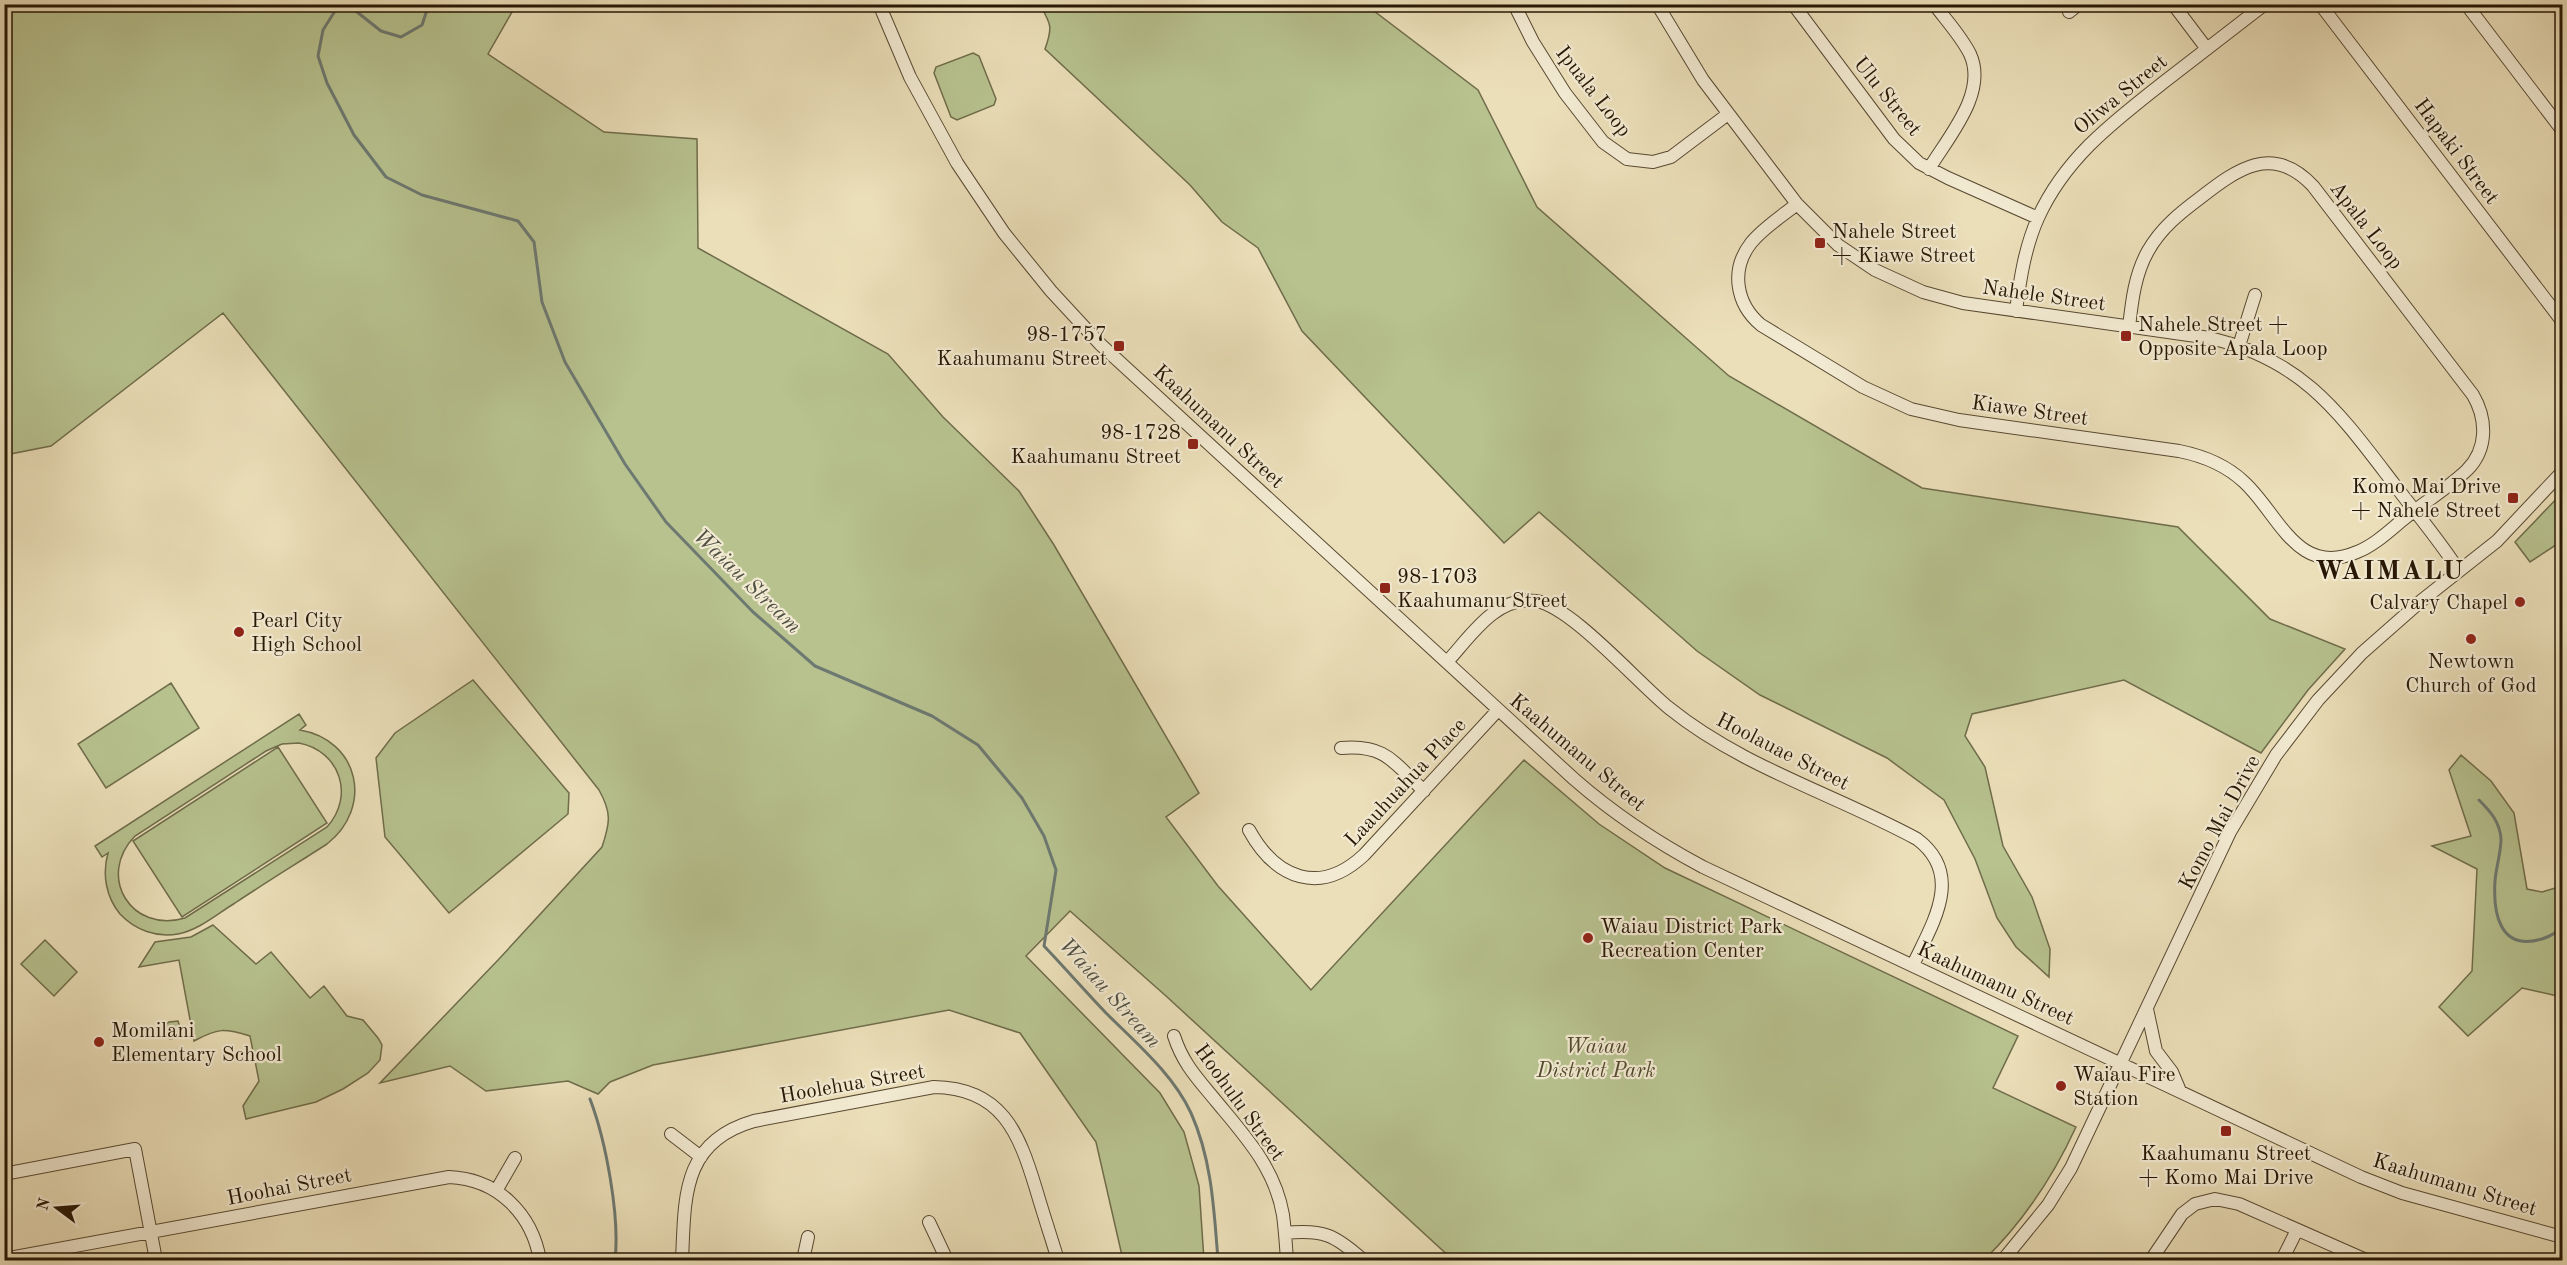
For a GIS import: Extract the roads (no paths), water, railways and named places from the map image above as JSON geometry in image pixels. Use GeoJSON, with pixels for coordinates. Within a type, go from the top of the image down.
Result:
{"type":"FeatureCollection","features":[{"type":"Feature","properties":{"kind":"street","name":"Kaahumanu Street"},"geometry":{"type":"LineString","coordinates":[[879,4],[910,77],[957,163],[1004,233],[1047,287],[1100,344],[1598,800],[1658,842],[1703,867],[2389,1188],[2562,1237]]}},
{"type":"Feature","properties":{"kind":"street","name":"Ipuala Loop"},"geometry":{"type":"LineString","coordinates":[[1514,4],[1533,42],[1565,93],[1604,142],[1627,159],[1653,162],[1671,157],[1728,114]]}},
{"type":"Feature","properties":{"kind":"street","name":"Nahele Street"},"geometry":{"type":"LineString","coordinates":[[1657,4],[1683,50],[1728,114],[1797,204],[1838,245],[1888,277],[1936,297],[2016,311],[2210,338],[2239,346],[2289,370],[2325,398],[2346,422],[2459,571]]}},
{"type":"Feature","properties":{"kind":"street","name":"Ulu Street"},"geometry":{"type":"LineString","coordinates":[[1792,4],[1894,139],[1919,163],[2038,218]]}},
{"type":"Feature","properties":{"kind":"street"},"geometry":{"type":"LineString","coordinates":[[1929,169],[1969,101],[1975,77],[1966,47],[1934,4]]}},
{"type":"Feature","properties":{"kind":"street"},"geometry":{"type":"LineString","coordinates":[[2173,4],[2207,49]]}},
{"type":"Feature","properties":{"kind":"street","name":"Oliwa Street"},"geometry":{"type":"LineString","coordinates":[[2016,311],[2026,251],[2038,218],[2062,176],[2092,140],[2265,4]]}},
{"type":"Feature","properties":{"kind":"street","name":"Hapaki Street"},"geometry":{"type":"LineString","coordinates":[[2320,4],[2562,321]]}},
{"type":"Feature","properties":{"kind":"street"},"geometry":{"type":"LineString","coordinates":[[2466,4],[2562,130]]}},
{"type":"Feature","properties":{"kind":"street","name":"Apala Loop"},"geometry":{"type":"LineString","coordinates":[[2130,327],[2135,288],[2143,261],[2157,237],[2177,215],[2243,167],[2272,163],[2298,173],[2313,186],[2473,395],[2482,412],[2484,437],[2470,467],[2415,511]]}},
{"type":"Feature","properties":{"kind":"street","name":"Kiawe Street"},"geometry":{"type":"LineString","coordinates":[[1797,204],[1757,236],[1746,249],[1737,274],[1742,300],[1748,312],[1761,326],[1882,397],[1911,409],[1952,419],[2180,451],[2203,457],[2221,465],[2242,480],[2291,540],[2305,550],[2325,559],[2359,552],[2415,511]]}},
{"type":"Feature","properties":{"kind":"street"},"geometry":{"type":"LineString","coordinates":[[2239,346],[2255,295]]}},
{"type":"Feature","properties":{"kind":"street","name":"Komo Mai Drive"},"geometry":{"type":"LineString","coordinates":[[2003,1260],[2034,1224],[2060,1186],[2082,1146],[2230,832],[2286,741],[2318,700],[2362,653],[2406,613],[2497,541],[2562,472]]}},
{"type":"Feature","properties":{"kind":"street","name":"Hoolauae Street"},"geometry":{"type":"LineString","coordinates":[[1447,662],[1486,619],[1502,607],[1524,600],[1552,605],[1571,619],[1658,699],[1703,733],[1754,762],[1917,839],[1928,849],[1938,865],[1943,887],[1938,910],[1913,965]]}},
{"type":"Feature","properties":{"kind":"street","name":"Laauhuahua Place"},"geometry":{"type":"LineString","coordinates":[[1249,830],[1260,850],[1284,870],[1307,878],[1327,877],[1355,864],[1498,710]]}},
{"type":"Feature","properties":{"kind":"street"},"geometry":{"type":"LineString","coordinates":[[1341,748],[1366,747],[1380,751],[1424,791]]}},
{"type":"Feature","properties":{"kind":"street"},"geometry":{"type":"LineString","coordinates":[[2147,1010],[2155,1047],[2172,1072],[2180,1091]]}},
{"type":"Feature","properties":{"kind":"street","name":"Hoohulu Street"},"geometry":{"type":"LineString","coordinates":[[1174,1036],[1180,1057],[1250,1142],[1267,1167],[1280,1203],[1287,1260]]}},
{"type":"Feature","properties":{"kind":"street","name":"Hoolehua Street"},"geometry":{"type":"LineString","coordinates":[[682,1260],[686,1190],[694,1168],[719,1137],[754,1121],[923,1088],[944,1088],[969,1093],[999,1111],[1020,1139],[1058,1260]]}},
{"type":"Feature","properties":{"kind":"street"},"geometry":{"type":"LineString","coordinates":[[671,1134],[701,1157]]}},
{"type":"Feature","properties":{"kind":"street"},"geometry":{"type":"LineString","coordinates":[[4,1174],[135,1149],[156,1260]]}},
{"type":"Feature","properties":{"kind":"street"},"geometry":{"type":"LineString","coordinates":[[496,1191],[514,1158]]}},
{"type":"Feature","properties":{"kind":"street","name":"Hoohai Street"},"geometry":{"type":"LineString","coordinates":[[4,1259],[440,1177],[468,1179],[496,1191],[517,1208],[527,1222],[537,1245],[540,1260]]}},
{"type":"Feature","properties":{"kind":"street"},"geometry":{"type":"LineString","coordinates":[[2151,1260],[2182,1214],[2201,1201],[2215,1199],[2232,1202],[2366,1260]]}},
{"type":"Feature","properties":{"kind":"street"},"geometry":{"type":"LineString","coordinates":[[929,1222],[947,1260]]}},
{"type":"Feature","properties":{"kind":"street"},"geometry":{"type":"LineString","coordinates":[[2282,1260],[2297,1230]]}},
{"type":"Feature","properties":{"kind":"street"},"geometry":{"type":"LineString","coordinates":[[1285,1233],[1311,1231],[1324,1233],[1341,1241],[1363,1260]]}},
{"type":"Feature","properties":{"kind":"street"},"geometry":{"type":"LineString","coordinates":[[803,1260],[808,1237]]}},
{"type":"Feature","properties":{"kind":"waterway","name":"Waiau Stream"},"geometry":{"type":"LineString","coordinates":[[429,4],[422,25],[401,37],[381,31],[352,8],[335,11],[323,30],[318,56],[327,83],[354,135],[386,177],[422,195],[518,221],[534,242],[542,302],[565,362],[625,464],[666,522],[753,612],[815,666],[932,716],[978,745],[1022,798],[1044,836],[1056,870],[1044,946],[1164,1072],[1191,1113],[1208,1167],[1218,1260]]}},
{"type":"Feature","properties":{"kind":"waterway"},"geometry":{"type":"LineString","coordinates":[[2479,800],[2494,817],[2499,827],[2501,844],[2496,876],[2495,905],[2502,927],[2516,940],[2528,942],[2545,938],[2562,929]]}},
{"type":"Feature","properties":{"kind":"waterway"},"geometry":{"type":"LineString","coordinates":[[590,1099],[606,1157],[614,1201],[615,1260]]}},
{"type":"Feature","properties":{"kind":"place","name":"Nahele Street + Kiawe Street"},"geometry":{"type":"Point","coordinates":[1820,243]}},
{"type":"Feature","properties":{"kind":"place","name":"Nahele Street + Opposite Apala Loop"},"geometry":{"type":"Point","coordinates":[2126,336]}},
{"type":"Feature","properties":{"kind":"place","name":"98-1757 Kaahumanu Street"},"geometry":{"type":"Point","coordinates":[1119,346]}},
{"type":"Feature","properties":{"kind":"place","name":"98-1728 Kaahumanu Street"},"geometry":{"type":"Point","coordinates":[1193,444]}},
{"type":"Feature","properties":{"kind":"place","name":"Komo Mai Drive + Nahele Street"},"geometry":{"type":"Point","coordinates":[2513,498]}},
{"type":"Feature","properties":{"kind":"place","name":"98-1703 Kaahumanu Street"},"geometry":{"type":"Point","coordinates":[1385,588]}},
{"type":"Feature","properties":{"kind":"place","name":"Calvary Chapel"},"geometry":{"type":"Point","coordinates":[2520,602]}},
{"type":"Feature","properties":{"kind":"place","name":"Pearl City High School"},"geometry":{"type":"Point","coordinates":[239,632]}},
{"type":"Feature","properties":{"kind":"place","name":"Newtown Church of God"},"geometry":{"type":"Point","coordinates":[2471,639]}},
{"type":"Feature","properties":{"kind":"place","name":"Waiau District Park Recreation Center"},"geometry":{"type":"Point","coordinates":[1588,938]}},
{"type":"Feature","properties":{"kind":"place","name":"Momilani Elementary School"},"geometry":{"type":"Point","coordinates":[99,1042]}},
{"type":"Feature","properties":{"kind":"place","name":"Waiau Fire Station"},"geometry":{"type":"Point","coordinates":[2061,1086]}},
{"type":"Feature","properties":{"kind":"place","name":"Kaahumanu Street + Komo Mai Drive"},"geometry":{"type":"Point","coordinates":[2226,1131]}},
{"type":"Feature","properties":{"kind":"district","name":"WAIMALU"},"geometry":{"type":"Point","coordinates":[2390,570]}},
{"type":"Feature","properties":{"kind":"park label","name":"Waiau District Park"},"geometry":{"type":"Point","coordinates":[1596,1058]}}]}
